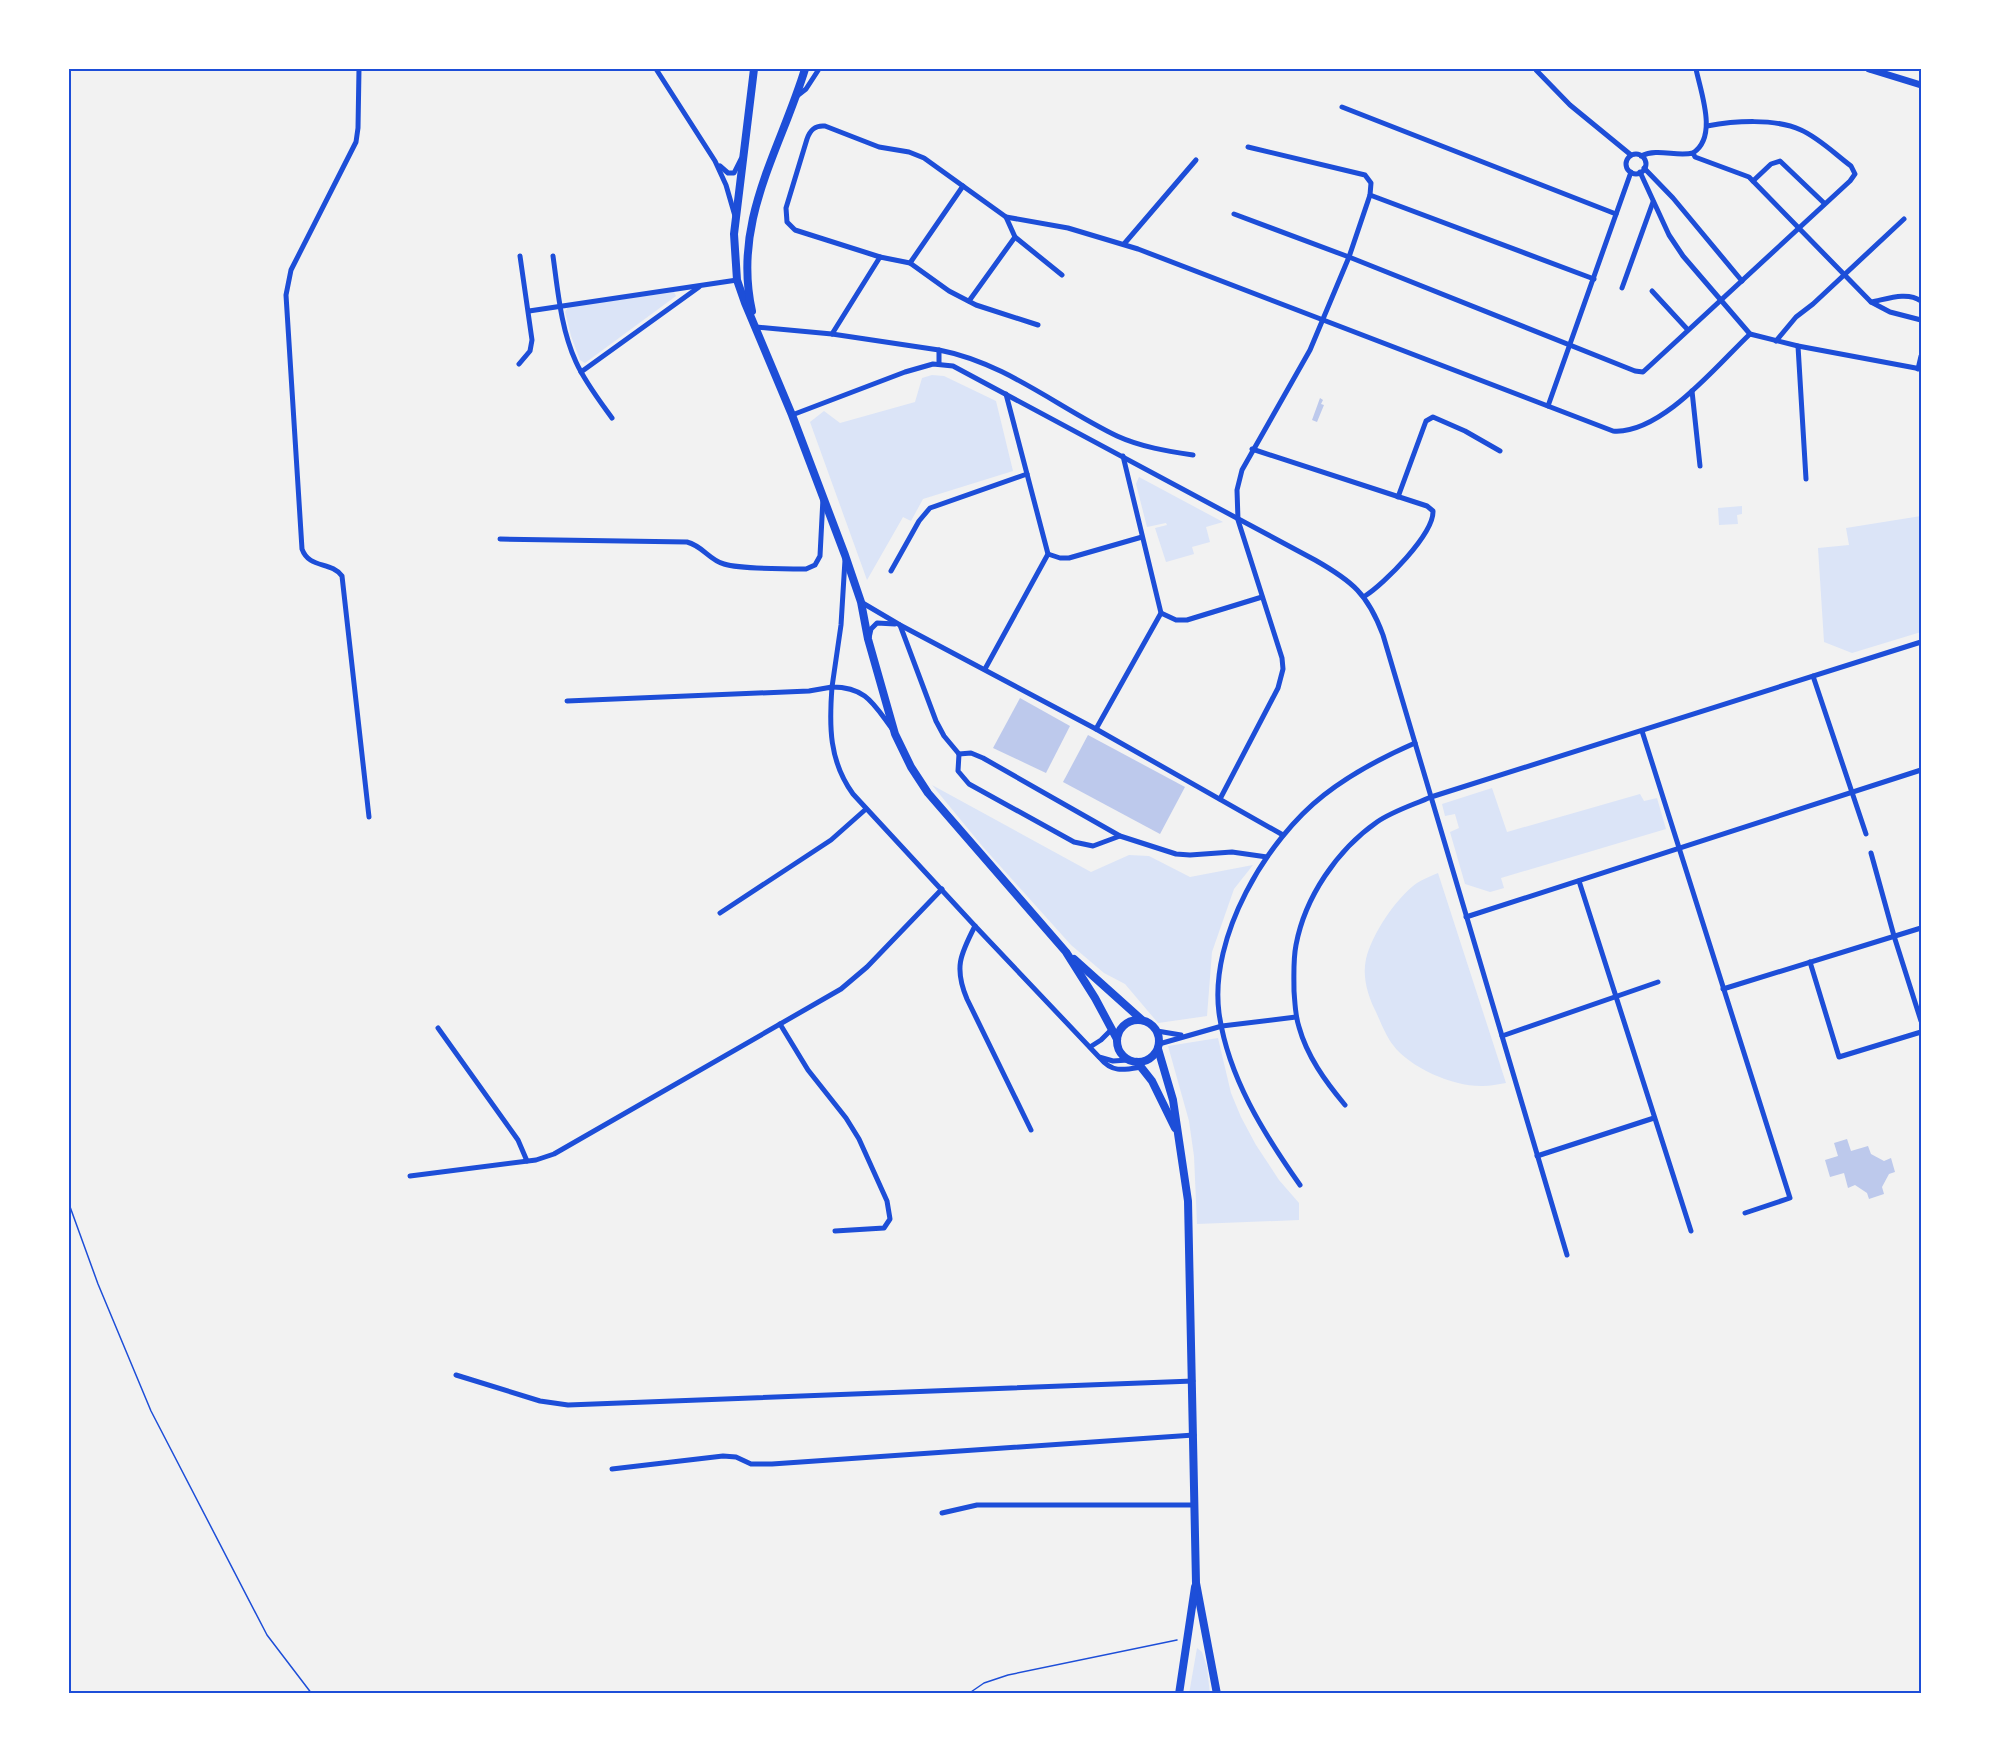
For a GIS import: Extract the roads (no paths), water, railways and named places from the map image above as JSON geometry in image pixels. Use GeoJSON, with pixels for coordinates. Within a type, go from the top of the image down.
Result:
{"type":"FeatureCollection","features":[{"type":"Feature","properties":{"kind":"main road"},"geometry":{"type":"LineString","coordinates":[[754,69],[736,220],[734,246],[737,280],[792,415],[845,555],[861,602],[868,639],[896,734],[911,767],[942,809],[1066,952],[1156,1031],[1158,1046],[1169,1081],[1188,1201],[1196,1583],[1217,1694]]}},
{"type":"Feature","properties":{"kind":"main road"},"geometry":{"type":"LineString","coordinates":[[756,327],[748,284],[750,230],[764,177],[805,69]]}},
{"type":"Feature","properties":{"kind":"main road"},"geometry":{"type":"LineString","coordinates":[[1066,952],[1112,1029],[1119,1051],[1128,1060],[1139,1065],[1152,1081],[1179,1135]]}},
{"type":"Feature","properties":{"kind":"main road"},"geometry":{"type":"LineString","coordinates":[[1117,1039],[1125,1024],[1142,1020]]}},
{"type":"Feature","properties":{"kind":"main road"},"geometry":{"type":"LineString","coordinates":[[1139,1065],[1147,1060],[1158,1046]]}},
{"type":"Feature","properties":{"kind":"main road"},"geometry":{"type":"LineString","coordinates":[[1179,1694],[1196,1583]]}},
{"type":"Feature","properties":{"kind":"street"},"geometry":{"type":"LineString","coordinates":[[359,69],[356,142],[291,270],[286,295],[302,549],[305,557],[312,562],[336,569],[342,576],[369,817]]}},
{"type":"Feature","properties":{"kind":"street"},"geometry":{"type":"LineString","coordinates":[[656,69],[716,161],[725,171],[731,174],[736,170],[743,155]]}},
{"type":"Feature","properties":{"kind":"street"},"geometry":{"type":"LineString","coordinates":[[796,97],[806,89],[819,69]]}},
{"type":"Feature","properties":{"kind":"street"},"geometry":{"type":"LineString","coordinates":[[1536,69],[1570,105],[1630,155],[1641,156],[1645,161],[1642,170],[1653,202],[1669,235],[1683,256],[1750,334],[1798,346],[1920,369],[1921,356]]}},
{"type":"Feature","properties":{"kind":"street"},"geometry":{"type":"LineString","coordinates":[[1641,156],[1650,152],[1686,154],[1699,149],[1707,126],[1696,69]]}},
{"type":"Feature","properties":{"kind":"street"},"geometry":{"type":"LineString","coordinates":[[1869,69],[1921,85]]}},
{"type":"Feature","properties":{"kind":"street"},"geometry":{"type":"LineString","coordinates":[[1342,107],[1616,214]]}},
{"type":"Feature","properties":{"kind":"street"},"geometry":{"type":"LineString","coordinates":[[1234,214],[1349,257],[1635,371],[1643,372],[1855,174],[1851,166],[1808,134],[1796,128],[1739,121],[1707,126]]}},
{"type":"Feature","properties":{"kind":"street"},"geometry":{"type":"LineString","coordinates":[[1038,325],[989,310],[969,301],[950,291],[910,263],[880,257],[795,230],[787,222],[786,208],[810,132],[816,127],[825,126],[879,147],[916,154],[1006,217],[1068,228],[1124,244],[1606,429],[1621,431],[1660,416],[1692,391],[1750,334]]}},
{"type":"Feature","properties":{"kind":"street"},"geometry":{"type":"LineString","coordinates":[[1220,799],[1283,674],[1282,662],[1238,520],[1236,505],[1238,484],[1252,449],[1301,368],[1324,320],[1349,257],[1370,195],[1371,183],[1365,175],[1248,147]]}},
{"type":"Feature","properties":{"kind":"street"},"geometry":{"type":"LineString","coordinates":[[1693,153],[1695,157],[1744,175],[1753,181],[1871,302],[1890,312],[1921,320]]}},
{"type":"Feature","properties":{"kind":"street"},"geometry":{"type":"LineString","coordinates":[[1630,155],[1626,163],[1631,172]]}},
{"type":"Feature","properties":{"kind":"street"},"geometry":{"type":"LineString","coordinates":[[1124,244],[1196,159]]}},
{"type":"Feature","properties":{"kind":"street"},"geometry":{"type":"LineString","coordinates":[[716,161],[736,220]]}},
{"type":"Feature","properties":{"kind":"street"},"geometry":{"type":"LineString","coordinates":[[1753,181],[1771,164],[1780,161],[1824,203]]}},
{"type":"Feature","properties":{"kind":"street"},"geometry":{"type":"LineString","coordinates":[[1631,172],[1642,170]]}},
{"type":"Feature","properties":{"kind":"street"},"geometry":{"type":"LineString","coordinates":[[1642,170],[1673,198],[1742,281]]}},
{"type":"Feature","properties":{"kind":"street"},"geometry":{"type":"LineString","coordinates":[[1548,406],[1631,172]]}},
{"type":"Feature","properties":{"kind":"street"},"geometry":{"type":"LineString","coordinates":[[910,263],[963,186]]}},
{"type":"Feature","properties":{"kind":"street"},"geometry":{"type":"LineString","coordinates":[[1370,195],[1594,279]]}},
{"type":"Feature","properties":{"kind":"street"},"geometry":{"type":"LineString","coordinates":[[1622,288],[1653,202]]}},
{"type":"Feature","properties":{"kind":"street"},"geometry":{"type":"LineString","coordinates":[[1006,217],[1016,237],[1062,275]]}},
{"type":"Feature","properties":{"kind":"street"},"geometry":{"type":"LineString","coordinates":[[1776,341],[1796,317],[1814,304],[1904,219]]}},
{"type":"Feature","properties":{"kind":"street"},"geometry":{"type":"LineString","coordinates":[[969,301],[1016,237]]}},
{"type":"Feature","properties":{"kind":"street"},"geometry":{"type":"LineString","coordinates":[[519,364],[530,351],[532,344],[520,256]]}},
{"type":"Feature","properties":{"kind":"street"},"geometry":{"type":"LineString","coordinates":[[553,256],[560,307],[568,341],[581,372],[612,418]]}},
{"type":"Feature","properties":{"kind":"street"},"geometry":{"type":"LineString","coordinates":[[832,334],[880,257]]}},
{"type":"Feature","properties":{"kind":"street"},"geometry":{"type":"LineString","coordinates":[[529,312],[737,280]]}},
{"type":"Feature","properties":{"kind":"street"},"geometry":{"type":"LineString","coordinates":[[581,372],[701,286]]}},
{"type":"Feature","properties":{"kind":"street"},"geometry":{"type":"LineString","coordinates":[[1652,291],[1689,330]]}},
{"type":"Feature","properties":{"kind":"street"},"geometry":{"type":"LineString","coordinates":[[1871,302],[1909,295],[1921,301]]}},
{"type":"Feature","properties":{"kind":"street"},"geometry":{"type":"LineString","coordinates":[[756,327],[832,334],[939,350],[975,360],[1006,373],[1128,440],[1193,455]]}},
{"type":"Feature","properties":{"kind":"street"},"geometry":{"type":"LineString","coordinates":[[1798,346],[1806,479]]}},
{"type":"Feature","properties":{"kind":"street"},"geometry":{"type":"LineString","coordinates":[[939,350],[939,363]]}},
{"type":"Feature","properties":{"kind":"street"},"geometry":{"type":"LineString","coordinates":[[792,415],[904,372],[939,363],[957,368],[1333,571],[1365,596],[1383,635],[1567,1255]]}},
{"type":"Feature","properties":{"kind":"street"},"geometry":{"type":"LineString","coordinates":[[1692,391],[1700,466]]}},
{"type":"Feature","properties":{"kind":"street"},"geometry":{"type":"LineString","coordinates":[[985,669],[1048,554],[1006,394]]}},
{"type":"Feature","properties":{"kind":"street"},"geometry":{"type":"LineString","coordinates":[[1398,497],[1426,421],[1433,417],[1500,450]]}},
{"type":"Feature","properties":{"kind":"street"},"geometry":{"type":"LineString","coordinates":[[1252,449],[1432,508],[1434,512],[1432,520],[1420,540],[1388,579],[1365,596]]}},
{"type":"Feature","properties":{"kind":"street"},"geometry":{"type":"LineString","coordinates":[[1096,729],[1161,613],[1123,456]]}},
{"type":"Feature","properties":{"kind":"street"},"geometry":{"type":"LineString","coordinates":[[891,571],[919,521],[930,508],[1027,474]]}},
{"type":"Feature","properties":{"kind":"street"},"geometry":{"type":"LineString","coordinates":[[500,539],[687,542],[698,546],[713,558],[727,565],[806,569],[815,565],[820,556],[823,494]]}},
{"type":"Feature","properties":{"kind":"street"},"geometry":{"type":"LineString","coordinates":[[1048,554],[1069,558],[1142,537]]}},
{"type":"Feature","properties":{"kind":"street"},"geometry":{"type":"LineString","coordinates":[[845,555],[841,625],[832,687],[831,727],[833,751],[849,788],[866,809],[1107,1066],[1115,1070],[1139,1065]]}},
{"type":"Feature","properties":{"kind":"street"},"geometry":{"type":"LineString","coordinates":[[1161,613],[1176,620],[1187,620],[1262,597]]}},
{"type":"Feature","properties":{"kind":"street"},"geometry":{"type":"LineString","coordinates":[[861,602],[1096,729],[1283,835]]}},
{"type":"Feature","properties":{"kind":"street"},"geometry":{"type":"LineString","coordinates":[[868,639],[871,629],[877,623],[900,625]]}},
{"type":"Feature","properties":{"kind":"street"},"geometry":{"type":"LineString","coordinates":[[900,625],[936,722],[959,754],[958,771],[969,784],[1074,842],[1093,846],[1120,837]]}},
{"type":"Feature","properties":{"kind":"street"},"geometry":{"type":"LineString","coordinates":[[1345,1105],[1315,1064],[1300,1032],[1296,1017],[1293,971],[1295,946],[1307,910],[1321,883],[1345,851],[1366,830],[1391,814],[1431,797],[1921,642]]}},
{"type":"Feature","properties":{"kind":"street"},"geometry":{"type":"LineString","coordinates":[[1813,676],[1866,834]]}},
{"type":"Feature","properties":{"kind":"street"},"geometry":{"type":"LineString","coordinates":[[567,701],[809,691],[832,687],[853,689],[864,695],[896,734]]}},
{"type":"Feature","properties":{"kind":"street"},"geometry":{"type":"LineString","coordinates":[[1642,731],[1790,1198],[1745,1213]]}},
{"type":"Feature","properties":{"kind":"street"},"geometry":{"type":"LineString","coordinates":[[1300,1185],[1273,1147],[1248,1102],[1232,1061],[1219,1013],[1223,956],[1239,908],[1267,857],[1301,815],[1334,787],[1372,764],[1415,743]]}},
{"type":"Feature","properties":{"kind":"street"},"geometry":{"type":"LineString","coordinates":[[959,754],[971,753],[984,758],[1120,837],[1176,854],[1232,852],[1267,857]]}},
{"type":"Feature","properties":{"kind":"street"},"geometry":{"type":"LineString","coordinates":[[1466,918],[1921,770]]}},
{"type":"Feature","properties":{"kind":"street"},"geometry":{"type":"LineString","coordinates":[[720,913],[831,840],[866,809]]}},
{"type":"Feature","properties":{"kind":"street"},"geometry":{"type":"LineString","coordinates":[[1871,853],[1921,1021]]}},
{"type":"Feature","properties":{"kind":"street"},"geometry":{"type":"LineString","coordinates":[[1579,881],[1691,1231]]}},
{"type":"Feature","properties":{"kind":"street"},"geometry":{"type":"LineString","coordinates":[[410,1176],[528,1161],[554,1154],[836,992],[857,976],[942,889]]}},
{"type":"Feature","properties":{"kind":"street"},"geometry":{"type":"LineString","coordinates":[[975,926],[960,959],[960,979],[967,999],[1031,1130]]}},
{"type":"Feature","properties":{"kind":"street"},"geometry":{"type":"LineString","coordinates":[[1723,989],[1921,928]]}},
{"type":"Feature","properties":{"kind":"street"},"geometry":{"type":"LineString","coordinates":[[1810,962],[1839,1057],[1921,1032]]}},
{"type":"Feature","properties":{"kind":"street"},"geometry":{"type":"LineString","coordinates":[[1502,1036],[1658,982]]}},
{"type":"Feature","properties":{"kind":"street"},"geometry":{"type":"LineString","coordinates":[[1158,1046],[1186,1035],[1222,1026],[1296,1017]]}},
{"type":"Feature","properties":{"kind":"street"},"geometry":{"type":"LineString","coordinates":[[780,1024],[808,1070],[856,1134],[889,1208],[889,1221],[882,1228],[835,1231]]}},
{"type":"Feature","properties":{"kind":"street"},"geometry":{"type":"LineString","coordinates":[[438,1028],[518,1140],[528,1161]]}},
{"type":"Feature","properties":{"kind":"street"},"geometry":{"type":"LineString","coordinates":[[1089,1047],[1101,1040],[1112,1029]]}},
{"type":"Feature","properties":{"kind":"street"},"geometry":{"type":"LineString","coordinates":[[1156,1031],[1186,1035]]}},
{"type":"Feature","properties":{"kind":"street"},"geometry":{"type":"LineString","coordinates":[[1099,1057],[1113,1061],[1128,1060]]}},
{"type":"Feature","properties":{"kind":"street"},"geometry":{"type":"LineString","coordinates":[[1537,1156],[1654,1118]]}},
{"type":"Feature","properties":{"kind":"street"},"geometry":{"type":"LineString","coordinates":[[456,1375],[540,1401],[564,1405],[1193,1381]]}},
{"type":"Feature","properties":{"kind":"street"},"geometry":{"type":"LineString","coordinates":[[612,1469],[723,1456],[736,1457],[751,1464],[772,1464],[1194,1435]]}},
{"type":"Feature","properties":{"kind":"street"},"geometry":{"type":"LineString","coordinates":[[942,1513],[976,1505],[1195,1505]]}}]}
